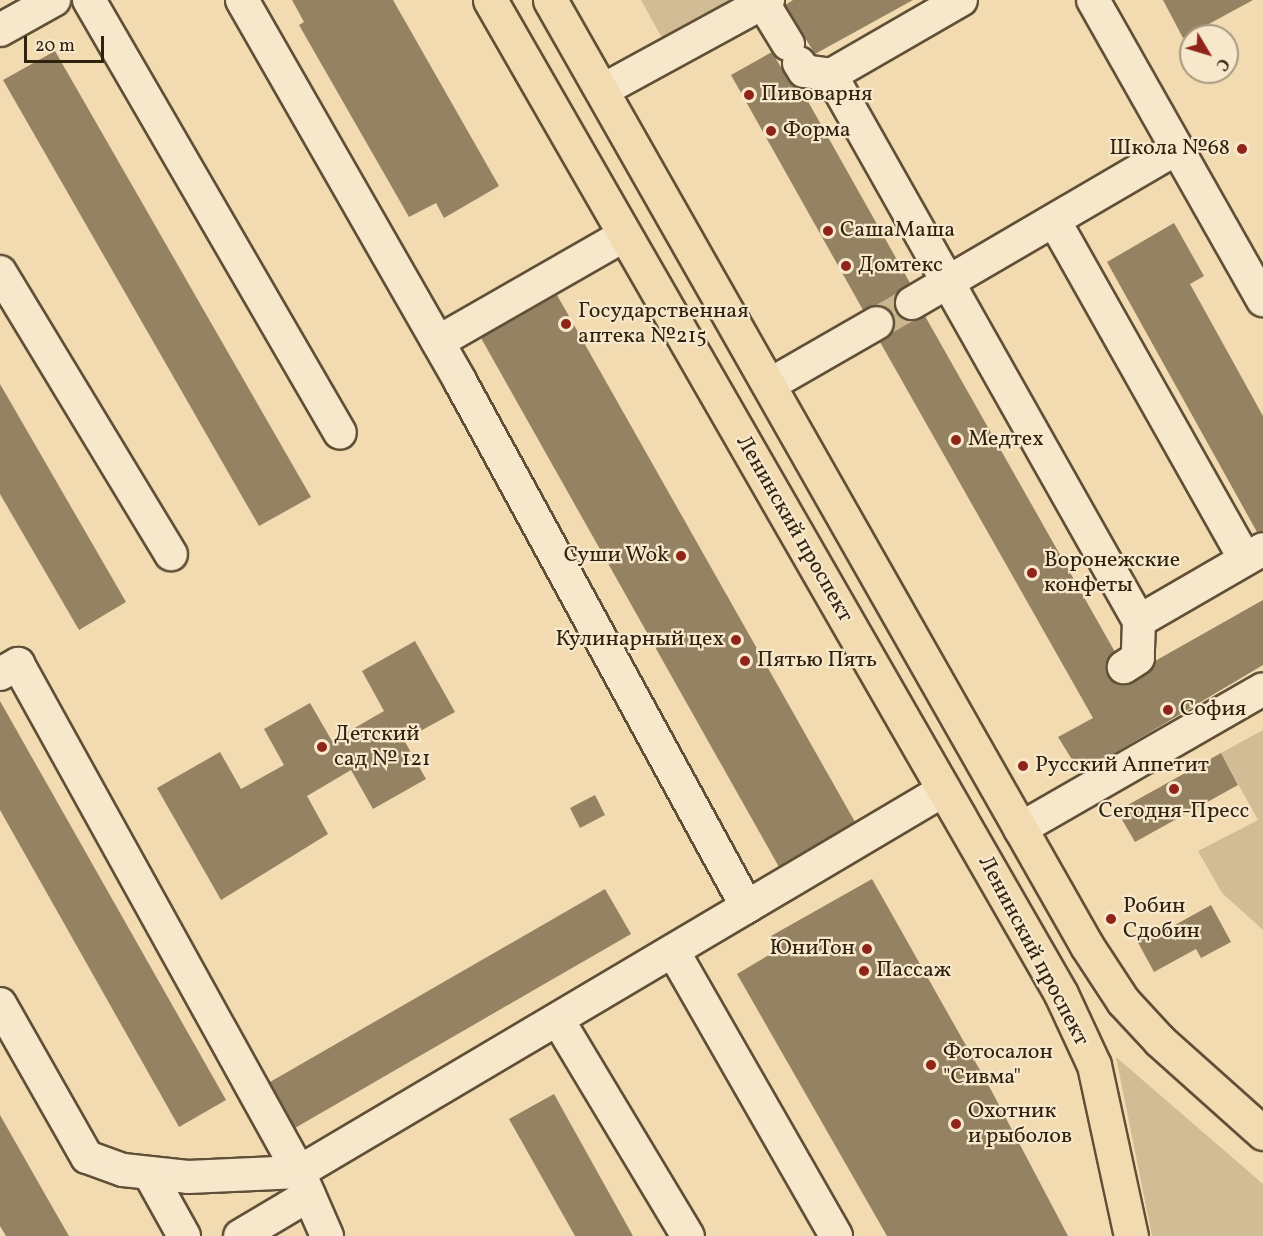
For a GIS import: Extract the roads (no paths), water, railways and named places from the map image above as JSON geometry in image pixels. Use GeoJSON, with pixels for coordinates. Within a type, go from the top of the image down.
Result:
{"type":"FeatureCollection","features":[{"type":"Feature","properties":{"kind":"main road","name":"Ленинский проспект"},"geometry":{"type":"LineString","coordinates":[[490,0],[1061,994],[1094,1065],[1131,1236]]}},
{"type":"Feature","properties":{"kind":"main road","name":"Ленинский проспект"},"geometry":{"type":"LineString","coordinates":[[550,0],[771,384],[1020,829],[1123,1001],[1263,1132]]}},
{"type":"Feature","properties":{"kind":"lane"},"geometry":{"type":"LineString","coordinates":[[0,30],[54,0]]}},
{"type":"Feature","properties":{"kind":"lane"},"geometry":{"type":"LineString","coordinates":[[89,0],[340,433]]}},
{"type":"Feature","properties":{"kind":"lane"},"geometry":{"type":"LineString","coordinates":[[242,0],[438,342],[747,907]]}},
{"type":"Feature","properties":{"kind":"lane"},"geometry":{"type":"LineString","coordinates":[[603,90],[766,1],[804,71],[831,75],[960,0]]}},
{"type":"Feature","properties":{"kind":"lane"},"geometry":{"type":"LineString","coordinates":[[1093,0],[1263,300]]}},
{"type":"Feature","properties":{"kind":"lane"},"geometry":{"type":"LineString","coordinates":[[831,75],[1139,621],[1138,658],[1124,667]]}},
{"type":"Feature","properties":{"kind":"lane"},"geometry":{"type":"LineString","coordinates":[[912,303],[1055,222],[1177,148]]}},
{"type":"Feature","properties":{"kind":"lane"},"geometry":{"type":"LineString","coordinates":[[1055,222],[1254,554],[1139,621]]}},
{"type":"Feature","properties":{"kind":"lane"},"geometry":{"type":"LineString","coordinates":[[438,342],[625,235]]}},
{"type":"Feature","properties":{"kind":"lane"},"geometry":{"type":"LineString","coordinates":[[0,272],[171,554]]}},
{"type":"Feature","properties":{"kind":"lane"},"geometry":{"type":"LineString","coordinates":[[771,384],[877,323]]}},
{"type":"Feature","properties":{"kind":"lane"},"geometry":{"type":"LineString","coordinates":[[0,674],[18,664],[304,1184],[327,1236]]}},
{"type":"Feature","properties":{"kind":"lane"},"geometry":{"type":"LineString","coordinates":[[1020,829],[1263,689]]}},
{"type":"Feature","properties":{"kind":"lane"},"geometry":{"type":"LineString","coordinates":[[240,1236],[304,1184],[558,1020],[944,790]]}},
{"type":"Feature","properties":{"kind":"lane"},"geometry":{"type":"LineString","coordinates":[[673,951],[836,1236]]}},
{"type":"Feature","properties":{"kind":"lane"},"geometry":{"type":"LineString","coordinates":[[0,1004],[87,1157],[148,1173],[304,1184]]}},
{"type":"Feature","properties":{"kind":"lane"},"geometry":{"type":"LineString","coordinates":[[558,1020],[688,1236]]}},
{"type":"Feature","properties":{"kind":"lane"},"geometry":{"type":"LineString","coordinates":[[148,1173],[184,1236]]}},
{"type":"Feature","properties":{"kind":"tunnel"},"geometry":{"type":"LineString","coordinates":[[877,323],[912,303]]}},
{"type":"Feature","properties":{"kind":"place","name":"Пивоварня"},"geometry":{"type":"Point","coordinates":[749,95]}},
{"type":"Feature","properties":{"kind":"place","name":"Форма"},"geometry":{"type":"Point","coordinates":[771,131]}},
{"type":"Feature","properties":{"kind":"place","name":"Школа №68"},"geometry":{"type":"Point","coordinates":[1242,149]}},
{"type":"Feature","properties":{"kind":"place","name":"СашаМаша"},"geometry":{"type":"Point","coordinates":[828,231]}},
{"type":"Feature","properties":{"kind":"place","name":"Домтекс"},"geometry":{"type":"Point","coordinates":[846,266]}},
{"type":"Feature","properties":{"kind":"place","name":"Государственная аптека №215"},"geometry":{"type":"Point","coordinates":[566,324]}},
{"type":"Feature","properties":{"kind":"place","name":"Медтех"},"geometry":{"type":"Point","coordinates":[956,440]}},
{"type":"Feature","properties":{"kind":"place","name":"Суши Wok"},"geometry":{"type":"Point","coordinates":[681,556]}},
{"type":"Feature","properties":{"kind":"place","name":"Воронежские конфеты"},"geometry":{"type":"Point","coordinates":[1032,573]}},
{"type":"Feature","properties":{"kind":"place","name":"Кулинарный цех"},"geometry":{"type":"Point","coordinates":[736,640]}},
{"type":"Feature","properties":{"kind":"place","name":"Пятью Пять"},"geometry":{"type":"Point","coordinates":[745,661]}},
{"type":"Feature","properties":{"kind":"place","name":"София"},"geometry":{"type":"Point","coordinates":[1168,710]}},
{"type":"Feature","properties":{"kind":"place","name":"Детский сад № 121"},"geometry":{"type":"Point","coordinates":[322,747]}},
{"type":"Feature","properties":{"kind":"place","name":"Русский Аппетит"},"geometry":{"type":"Point","coordinates":[1023,766]}},
{"type":"Feature","properties":{"kind":"place","name":"Сегодня-Пресс"},"geometry":{"type":"Point","coordinates":[1174,789]}},
{"type":"Feature","properties":{"kind":"place","name":"Робин Сдобин"},"geometry":{"type":"Point","coordinates":[1111,919]}},
{"type":"Feature","properties":{"kind":"place","name":"ЮниТон"},"geometry":{"type":"Point","coordinates":[867,949]}},
{"type":"Feature","properties":{"kind":"place","name":"Пассаж"},"geometry":{"type":"Point","coordinates":[864,971]}},
{"type":"Feature","properties":{"kind":"place","name":"Фотосалон \"Сивма\""},"geometry":{"type":"Point","coordinates":[931,1065]}},
{"type":"Feature","properties":{"kind":"place","name":"Охотник и рыболов"},"geometry":{"type":"Point","coordinates":[956,1124]}}]}
